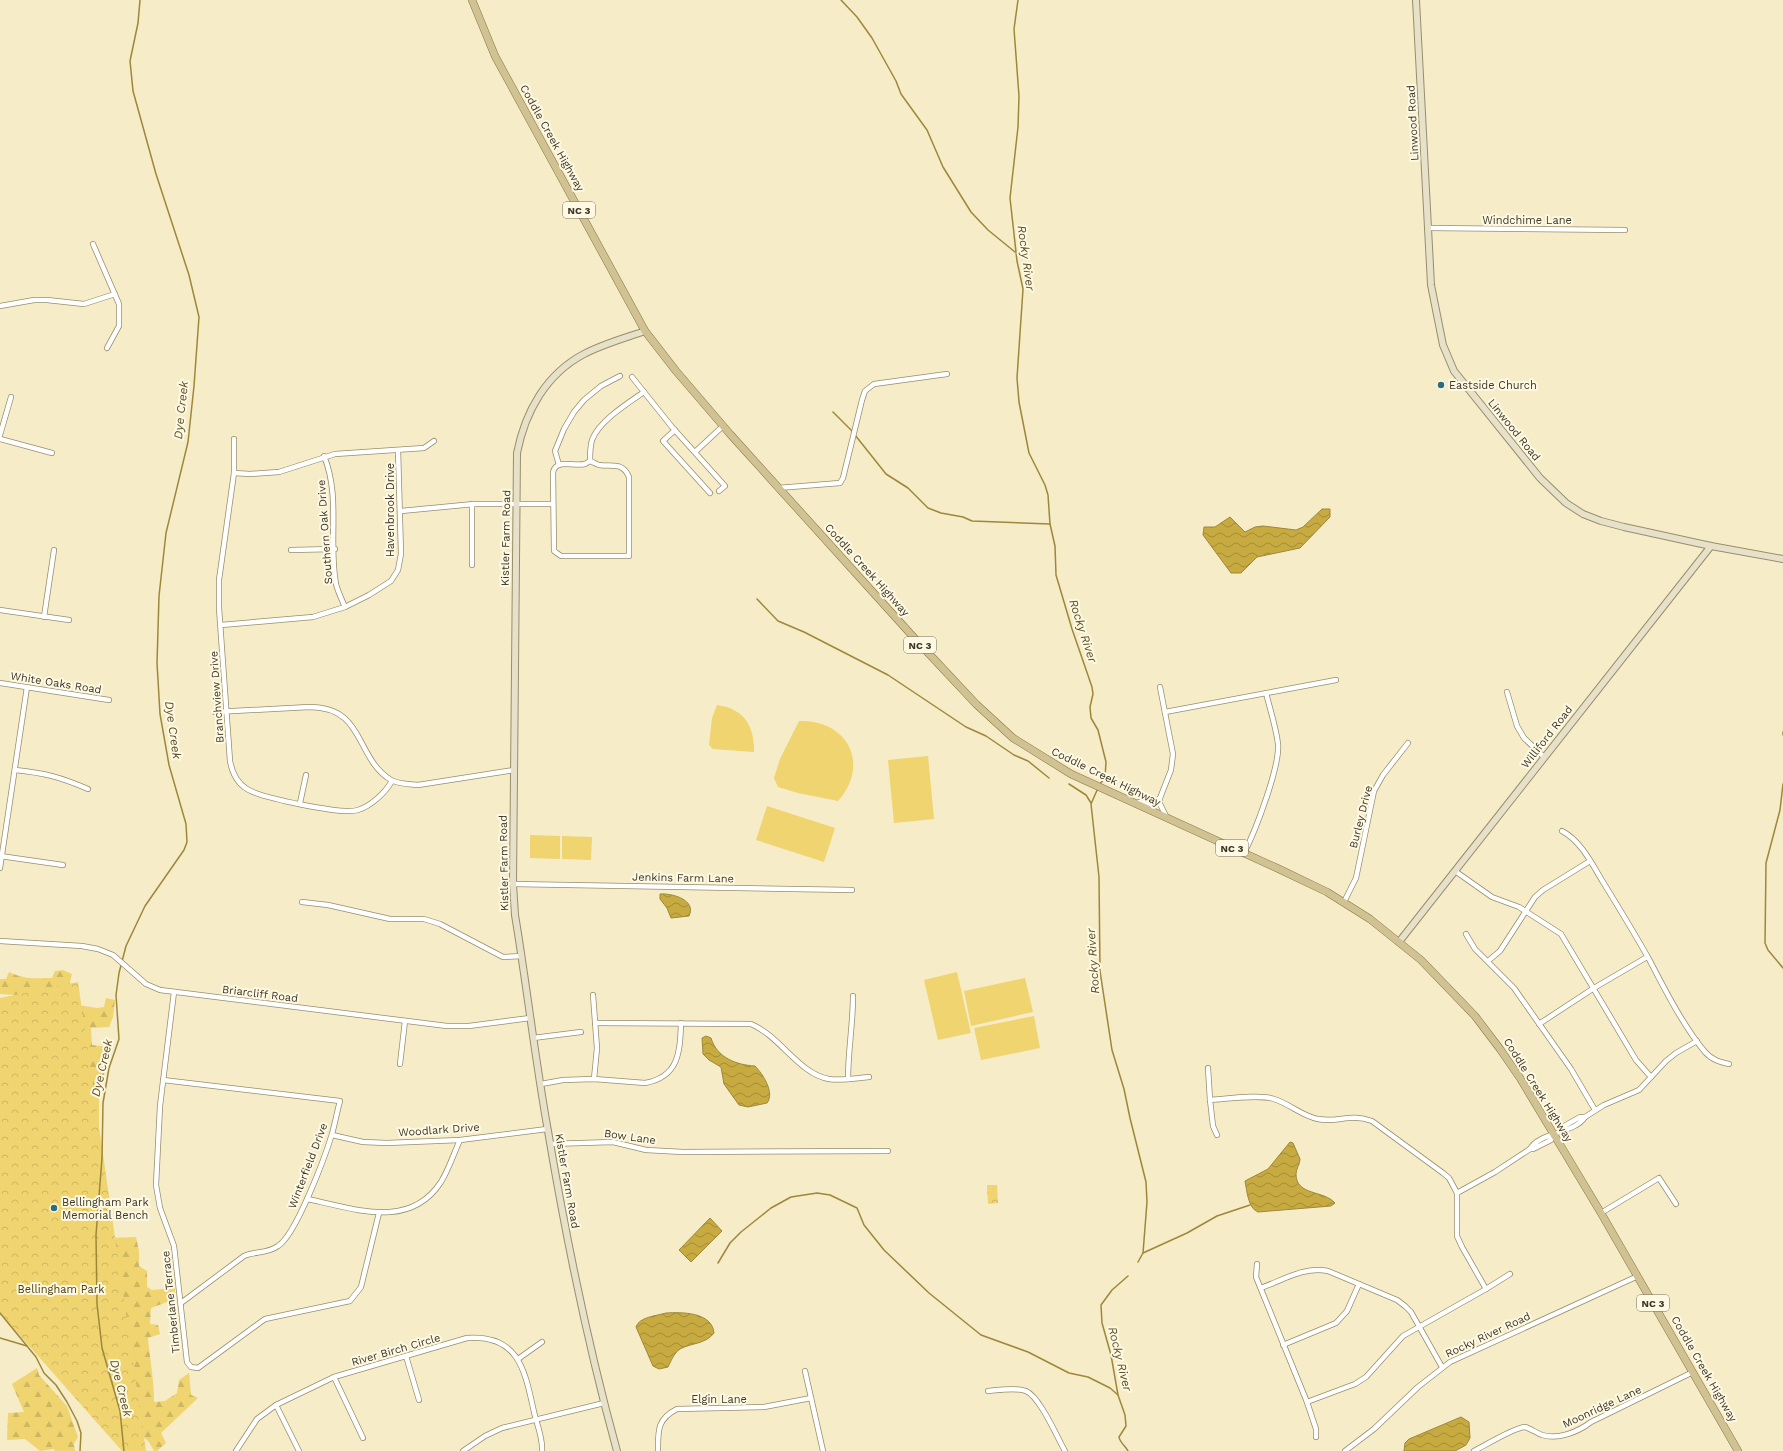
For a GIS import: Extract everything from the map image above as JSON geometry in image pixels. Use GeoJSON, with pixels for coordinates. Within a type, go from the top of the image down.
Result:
{"type":"FeatureCollection","features":[{"type":"Feature","properties":{"kind":"main road","name":"Coddle Creek Highway"},"geometry":{"type":"LineString","coordinates":[[472,0],[495,56],[645,331],[676,371],[723,426],[976,704],[1013,738],[1071,774],[1279,869],[1344,902],[1370,919],[1421,960],[1475,1016],[1505,1055],[1552,1135],[1601,1213],[1738,1451]]}},
{"type":"Feature","properties":{"kind":"street","name":"Linwood Road"},"geometry":{"type":"LineString","coordinates":[[1416,0],[1431,285],[1443,346],[1454,371],[1540,478],[1566,503],[1583,514],[1601,521],[1710,546],[1783,559]]}},
{"type":"Feature","properties":{"kind":"street","name":"Windchime Lane"},"geometry":{"type":"LineString","coordinates":[[1428,228],[1625,230]]}},
{"type":"Feature","properties":{"kind":"street"},"geometry":{"type":"LineString","coordinates":[[93,244],[119,304],[119,326],[107,348]]}},
{"type":"Feature","properties":{"kind":"street"},"geometry":{"type":"LineString","coordinates":[[0,306],[19,301],[40,300],[84,304],[115,294]]}},
{"type":"Feature","properties":{"kind":"street","name":"Kistler Farm Road"},"geometry":{"type":"LineString","coordinates":[[617,1451],[604,1403],[568,1243],[547,1129],[515,915],[513,884],[517,453],[521,433],[528,414],[538,396],[551,380],[566,366],[583,354],[645,331]]}},
{"type":"Feature","properties":{"kind":"street"},"geometry":{"type":"LineString","coordinates":[[778,488],[840,483],[843,478],[865,391],[874,384],[947,374]]}},
{"type":"Feature","properties":{"kind":"street"},"geometry":{"type":"LineString","coordinates":[[559,465],[555,451],[564,429],[574,412],[584,400],[601,386],[620,376]]}},
{"type":"Feature","properties":{"kind":"street"},"geometry":{"type":"LineString","coordinates":[[632,377],[675,430],[725,486],[719,491]]}},
{"type":"Feature","properties":{"kind":"street"},"geometry":{"type":"LineString","coordinates":[[590,461],[593,438],[598,430],[620,410],[644,392]]}},
{"type":"Feature","properties":{"kind":"street"},"geometry":{"type":"LineString","coordinates":[[0,436],[11,398]]}},
{"type":"Feature","properties":{"kind":"street"},"geometry":{"type":"LineString","coordinates":[[695,452],[723,426]]}},
{"type":"Feature","properties":{"kind":"street"},"geometry":{"type":"LineString","coordinates":[[675,430],[663,441],[710,493]]}},
{"type":"Feature","properties":{"kind":"street","name":"Branchview Drive"},"geometry":{"type":"LineString","coordinates":[[234,439],[234,473],[219,580],[230,761],[238,780],[248,790],[256,793],[348,812],[358,810],[377,798],[388,788],[392,780]]}},
{"type":"Feature","properties":{"kind":"street"},"geometry":{"type":"LineString","coordinates":[[0,440],[52,454]]}},
{"type":"Feature","properties":{"kind":"street"},"geometry":{"type":"LineString","coordinates":[[234,473],[250,474],[279,472],[324,456],[424,448],[434,441]]}},
{"type":"Feature","properties":{"kind":"street","name":"Havenbrook Drive"},"geometry":{"type":"LineString","coordinates":[[221,626],[313,617],[345,607],[369,596],[391,581],[398,570],[401,554],[401,511],[398,450]]}},
{"type":"Feature","properties":{"kind":"street","name":"Southern Oak Drive"},"geometry":{"type":"LineString","coordinates":[[324,456],[329,468],[333,489],[336,585],[345,607]]}},
{"type":"Feature","properties":{"kind":"street"},"geometry":{"type":"LineString","coordinates":[[590,461],[599,465],[620,466],[627,472],[629,477],[628,556],[561,556],[557,555],[553,547],[554,468],[559,465],[584,464],[590,461]]}},
{"type":"Feature","properties":{"kind":"street"},"geometry":{"type":"LineString","coordinates":[[401,511],[472,504],[553,504]]}},
{"type":"Feature","properties":{"kind":"street"},"geometry":{"type":"LineString","coordinates":[[472,504],[472,565]]}},
{"type":"Feature","properties":{"kind":"street","name":"Williford Road"},"geometry":{"type":"LineString","coordinates":[[1399,942],[1710,546]]}},
{"type":"Feature","properties":{"kind":"street"},"geometry":{"type":"LineString","coordinates":[[291,550],[335,549]]}},
{"type":"Feature","properties":{"kind":"street"},"geometry":{"type":"LineString","coordinates":[[44,617],[54,550]]}},
{"type":"Feature","properties":{"kind":"street"},"geometry":{"type":"LineString","coordinates":[[0,610],[69,620]]}},
{"type":"Feature","properties":{"kind":"street"},"geometry":{"type":"LineString","coordinates":[[1165,712],[1336,680]]}},
{"type":"Feature","properties":{"kind":"street","name":"White Oaks Road"},"geometry":{"type":"LineString","coordinates":[[0,683],[110,700]]}},
{"type":"Feature","properties":{"kind":"street"},"geometry":{"type":"LineString","coordinates":[[0,868],[27,687]]}},
{"type":"Feature","properties":{"kind":"street"},"geometry":{"type":"LineString","coordinates":[[1132,802],[1137,801],[1152,805],[1160,798],[1173,762],[1173,754],[1160,687]]}},
{"type":"Feature","properties":{"kind":"street"},"geometry":{"type":"LineString","coordinates":[[1507,692],[1517,726],[1524,738],[1544,757]]}},
{"type":"Feature","properties":{"kind":"street"},"geometry":{"type":"LineString","coordinates":[[1244,853],[1254,833],[1276,761],[1278,745],[1266,693]]}},
{"type":"Feature","properties":{"kind":"street"},"geometry":{"type":"LineString","coordinates":[[215,712],[314,707],[333,711],[344,717],[352,726],[380,771],[392,780],[418,785],[514,770]]}},
{"type":"Feature","properties":{"kind":"street","name":"Burley Drive"},"geometry":{"type":"LineString","coordinates":[[1344,902],[1356,878],[1374,792],[1383,776],[1408,743]]}},
{"type":"Feature","properties":{"kind":"street"},"geometry":{"type":"LineString","coordinates":[[15,770],[41,772],[59,777],[88,789]]}},
{"type":"Feature","properties":{"kind":"street"},"geometry":{"type":"LineString","coordinates":[[300,803],[306,775]]}},
{"type":"Feature","properties":{"kind":"street"},"geometry":{"type":"LineString","coordinates":[[1160,798],[1162,811],[1168,819]]}},
{"type":"Feature","properties":{"kind":"street"},"geometry":{"type":"LineString","coordinates":[[1562,831],[1570,835],[1590,861],[1670,998],[1697,1041],[1706,1053],[1717,1061],[1729,1064]]}},
{"type":"Feature","properties":{"kind":"street"},"geometry":{"type":"LineString","coordinates":[[1,856],[63,865]]}},
{"type":"Feature","properties":{"kind":"street"},"geometry":{"type":"LineString","coordinates":[[1488,961],[1500,951],[1526,911],[1543,890],[1590,861]]}},
{"type":"Feature","properties":{"kind":"street"},"geometry":{"type":"LineString","coordinates":[[1455,871],[1492,897],[1519,907],[1561,934],[1636,1060],[1651,1077]]}},
{"type":"Feature","properties":{"kind":"street","name":"Jenkins Farm Lane"},"geometry":{"type":"LineString","coordinates":[[513,884],[852,890]]}},
{"type":"Feature","properties":{"kind":"street"},"geometry":{"type":"LineString","coordinates":[[302,902],[328,905],[390,919],[424,919],[440,924],[503,957],[522,956]]}},
{"type":"Feature","properties":{"kind":"street"},"geometry":{"type":"LineString","coordinates":[[1466,934],[1475,949],[1514,988],[1571,1069],[1596,1110]]}},
{"type":"Feature","properties":{"kind":"street","name":"Briarcliff Road"},"geometry":{"type":"LineString","coordinates":[[0,941],[82,946],[98,949],[112,955],[125,965],[134,976],[146,984],[160,990],[447,1026],[469,1026],[530,1018]]}},
{"type":"Feature","properties":{"kind":"street"},"geometry":{"type":"LineString","coordinates":[[1539,1024],[1594,988],[1647,957]]}},
{"type":"Feature","properties":{"kind":"street","name":"Timberlane Terrace"},"geometry":{"type":"LineString","coordinates":[[174,992],[163,1080],[157,1149],[156,1185],[160,1208],[174,1246],[182,1303],[187,1362],[191,1367],[198,1368],[265,1319],[350,1301],[361,1287],[379,1213]]}},
{"type":"Feature","properties":{"kind":"street"},"geometry":{"type":"LineString","coordinates":[[593,995],[597,1048],[594,1079]]}},
{"type":"Feature","properties":{"kind":"street"},"geometry":{"type":"LineString","coordinates":[[848,1079],[848,1059],[853,1018],[853,996]]}},
{"type":"Feature","properties":{"kind":"street"},"geometry":{"type":"LineString","coordinates":[[400,1064],[405,1021]]}},
{"type":"Feature","properties":{"kind":"street"},"geometry":{"type":"LineString","coordinates":[[595,1023],[751,1024],[771,1036],[812,1073],[829,1079],[869,1077]]}},
{"type":"Feature","properties":{"kind":"street"},"geometry":{"type":"LineString","coordinates":[[541,1084],[563,1080],[594,1079],[645,1083],[662,1077],[670,1069],[680,1050],[681,1023]]}},
{"type":"Feature","properties":{"kind":"street"},"geometry":{"type":"LineString","coordinates":[[533,1038],[581,1032]]}},
{"type":"Feature","properties":{"kind":"street"},"geometry":{"type":"LineString","coordinates":[[1457,1193],[1495,1172],[1547,1136],[1562,1130],[1566,1130],[1582,1121],[1585,1117],[1596,1110],[1639,1090],[1676,1053],[1697,1041]]}},
{"type":"Feature","properties":{"kind":"street"},"geometry":{"type":"LineString","coordinates":[[1208,1068],[1213,1126],[1217,1135]]}},
{"type":"Feature","properties":{"kind":"street","name":"Winterfield Drive"},"geometry":{"type":"LineString","coordinates":[[163,1080],[340,1101],[332,1135],[307,1199],[288,1237],[279,1246],[266,1252],[253,1253],[244,1256],[182,1303]]}},
{"type":"Feature","properties":{"kind":"street"},"geometry":{"type":"LineString","coordinates":[[1210,1100],[1268,1097],[1288,1104],[1305,1116],[1326,1120],[1345,1117],[1362,1117],[1372,1121],[1449,1178],[1457,1193],[1457,1236],[1486,1289]]}},
{"type":"Feature","properties":{"kind":"street","name":"Woodlark Drive"},"geometry":{"type":"LineString","coordinates":[[332,1135],[363,1142],[387,1143],[460,1140],[547,1129]]}},
{"type":"Feature","properties":{"kind":"street"},"geometry":{"type":"LineString","coordinates":[[307,1199],[379,1213],[394,1213],[408,1209],[422,1202],[433,1192],[442,1180],[460,1140]]}},
{"type":"Feature","properties":{"kind":"street","name":"Bow Lane"},"geometry":{"type":"LineString","coordinates":[[550,1144],[613,1142],[646,1150],[683,1152],[888,1151]]}},
{"type":"Feature","properties":{"kind":"street"},"geometry":{"type":"LineString","coordinates":[[1601,1213],[1659,1178],[1676,1204]]}},
{"type":"Feature","properties":{"kind":"street"},"geometry":{"type":"LineString","coordinates":[[1257,1264],[1256,1277],[1307,1402],[1316,1429],[1316,1437]]}},
{"type":"Feature","properties":{"kind":"street"},"geometry":{"type":"LineString","coordinates":[[1261,1288],[1313,1269],[1328,1271],[1359,1284],[1405,1306],[1411,1312],[1442,1367]]}},
{"type":"Feature","properties":{"kind":"street"},"geometry":{"type":"LineString","coordinates":[[1307,1402],[1355,1384],[1366,1378],[1399,1341],[1510,1274]]}},
{"type":"Feature","properties":{"kind":"street","name":"Rocky River Road"},"geometry":{"type":"LineString","coordinates":[[1345,1451],[1374,1429],[1442,1367],[1450,1362],[1638,1276]]}},
{"type":"Feature","properties":{"kind":"street"},"geometry":{"type":"LineString","coordinates":[[1284,1345],[1336,1323],[1348,1311],[1359,1284]]}},
{"type":"Feature","properties":{"kind":"street","name":"River Birch Circle"},"geometry":{"type":"LineString","coordinates":[[236,1451],[257,1419],[276,1405],[334,1377],[467,1338],[478,1337],[501,1343],[518,1359],[526,1376],[541,1438],[542,1451]]}},
{"type":"Feature","properties":{"kind":"street"},"geometry":{"type":"LineString","coordinates":[[518,1359],[542,1342]]}},
{"type":"Feature","properties":{"kind":"street"},"geometry":{"type":"LineString","coordinates":[[406,1356],[419,1400]]}},
{"type":"Feature","properties":{"kind":"street"},"geometry":{"type":"LineString","coordinates":[[805,1372],[823,1451]]}},
{"type":"Feature","properties":{"kind":"street","name":"Moonridge Lane"},"geometry":{"type":"LineString","coordinates":[[1474,1451],[1521,1428],[1526,1427],[1544,1435],[1560,1436],[1583,1428],[1591,1422],[1693,1372]]}},
{"type":"Feature","properties":{"kind":"street"},"geometry":{"type":"LineString","coordinates":[[334,1377],[363,1438]]}},
{"type":"Feature","properties":{"kind":"street"},"geometry":{"type":"LineString","coordinates":[[988,1391],[1025,1391],[1033,1395],[1040,1404],[1065,1451]]}},
{"type":"Feature","properties":{"kind":"street","name":"Elgin Lane"},"geometry":{"type":"LineString","coordinates":[[658,1451],[659,1428],[669,1413],[677,1409],[764,1408],[811,1398]]}},
{"type":"Feature","properties":{"kind":"street"},"geometry":{"type":"LineString","coordinates":[[463,1451],[493,1431],[604,1403]]}},
{"type":"Feature","properties":{"kind":"street"},"geometry":{"type":"LineString","coordinates":[[276,1405],[299,1451]]}},
{"type":"Feature","properties":{"kind":"green space"},"geometry":{"type":"Polygon","coordinates":[[[717,705],[735,710],[746,720],[752,734],[754,752],[713,749],[709,745],[712,718],[717,705]]]}},
{"type":"Feature","properties":{"kind":"green space"},"geometry":{"type":"Polygon","coordinates":[[[799,721],[816,722],[830,727],[841,736],[849,746],[853,759],[853,773],[848,787],[838,801],[798,793],[778,787],[774,778],[780,759],[799,721]]]}},
{"type":"Feature","properties":{"kind":"green space"},"geometry":{"type":"Polygon","coordinates":[[[928,756],[934,819],[894,823],[888,760],[928,756]]]}},
{"type":"Feature","properties":{"kind":"green space"},"geometry":{"type":"Polygon","coordinates":[[[767,806],[835,828],[824,862],[756,840],[767,806]]]}},
{"type":"Feature","properties":{"kind":"green space"},"geometry":{"type":"Polygon","coordinates":[[[530,835],[560,836],[560,859],[530,858],[530,835]]]}},
{"type":"Feature","properties":{"kind":"green space"},"geometry":{"type":"Polygon","coordinates":[[[562,836],[592,837],[591,860],[562,859],[562,836]]]}},
{"type":"Feature","properties":{"kind":"green space"},"geometry":{"type":"Polygon","coordinates":[[[63,970],[72,974],[70,982],[72,1004],[97,1008],[104,1007],[106,998],[115,1000],[113,1017],[109,1027],[91,1028],[92,1045],[110,1047],[99,1098],[99,1158],[30,996],[0,994],[0,979],[6,979],[9,972],[25,977],[52,978],[55,971],[63,970]]]}},
{"type":"Feature","properties":{"kind":"green space"},"geometry":{"type":"Polygon","coordinates":[[[957,972],[971,1033],[938,1040],[924,980],[957,972]]]}},
{"type":"Feature","properties":{"kind":"green space"},"geometry":{"type":"Polygon","coordinates":[[[1025,978],[1033,1012],[971,1026],[964,991],[1025,978]]]}},
{"type":"Feature","properties":{"kind":"green space","name":"Bellingham Park"},"geometry":{"type":"Polygon","coordinates":[[[78,982],[146,1451],[122,1451],[0,1313],[0,998],[78,982]]]}},
{"type":"Feature","properties":{"kind":"green space"},"geometry":{"type":"Polygon","coordinates":[[[1034,1016],[1040,1048],[981,1060],[974,1028],[1034,1016]]]}},
{"type":"Feature","properties":{"kind":"green space"},"geometry":{"type":"Polygon","coordinates":[[[987,1185],[997,1185],[998,1203],[988,1204],[987,1185]]]}},
{"type":"Feature","properties":{"kind":"green space"},"geometry":{"type":"Polygon","coordinates":[[[136,1237],[139,1251],[139,1266],[147,1271],[147,1287],[152,1290],[175,1288],[175,1299],[151,1308],[150,1324],[158,1325],[160,1334],[148,1338],[153,1378],[154,1402],[165,1401],[177,1393],[179,1380],[189,1373],[191,1395],[198,1398],[161,1433],[166,1443],[157,1451],[154,1451],[149,1442],[137,1431],[110,1238],[136,1237]]]}},
{"type":"Feature","properties":{"kind":"green space"},"geometry":{"type":"Polygon","coordinates":[[[37,1368],[39,1375],[67,1406],[78,1437],[74,1444],[75,1451],[55,1451],[54,1449],[40,1451],[25,1439],[7,1440],[8,1413],[24,1412],[12,1384],[37,1368]]]}},
{"type":"Feature","properties":{"kind":"water"},"geometry":{"type":"Polygon","coordinates":[[[1322,509],[1330,509],[1330,517],[1300,548],[1257,557],[1241,573],[1231,573],[1203,535],[1204,527],[1215,527],[1230,517],[1245,532],[1255,527],[1263,526],[1296,530],[1303,527],[1322,509]]]}},
{"type":"Feature","properties":{"kind":"water"},"geometry":{"type":"Polygon","coordinates":[[[660,894],[677,896],[687,902],[691,910],[689,916],[671,918],[667,908],[660,899],[660,894]]]}},
{"type":"Feature","properties":{"kind":"water"},"geometry":{"type":"Polygon","coordinates":[[[706,1036],[711,1038],[718,1051],[728,1059],[741,1064],[755,1066],[769,1089],[770,1094],[767,1103],[748,1107],[739,1105],[724,1084],[721,1067],[709,1060],[703,1054],[702,1038],[706,1036]]]}},
{"type":"Feature","properties":{"kind":"water"},"geometry":{"type":"Polygon","coordinates":[[[1290,1142],[1293,1143],[1300,1159],[1296,1174],[1297,1181],[1305,1189],[1324,1196],[1335,1203],[1331,1206],[1258,1212],[1250,1203],[1245,1181],[1268,1169],[1290,1142]]]}},
{"type":"Feature","properties":{"kind":"water"},"geometry":{"type":"Polygon","coordinates":[[[710,1218],[722,1231],[691,1262],[679,1250],[710,1218]]]}},
{"type":"Feature","properties":{"kind":"water"},"geometry":{"type":"Polygon","coordinates":[[[666,1313],[688,1313],[702,1317],[712,1326],[714,1333],[711,1337],[703,1341],[680,1349],[674,1355],[668,1367],[659,1369],[653,1366],[636,1327],[644,1319],[666,1313]]]}},
{"type":"Feature","properties":{"kind":"water"},"geometry":{"type":"Polygon","coordinates":[[[1461,1417],[1469,1422],[1470,1438],[1466,1445],[1455,1451],[1404,1451],[1405,1443],[1409,1439],[1461,1417]]]}},
{"type":"Feature","properties":{"kind":"waterway","name":"Dye Creek"},"geometry":{"type":"LineString","coordinates":[[124,1451],[120,1411],[102,1348],[97,1304],[96,1235],[102,1158],[103,1103],[109,1068],[119,1039],[116,995],[119,973],[126,946],[145,906],[184,850],[187,842],[186,824],[169,765],[160,714],[157,663],[159,596],[166,533],[188,442],[199,317],[189,275],[156,174],[133,91],[130,61],[138,23],[140,0]]}},
{"type":"Feature","properties":{"kind":"waterway"},"geometry":{"type":"LineString","coordinates":[[841,0],[857,17],[872,38],[896,81],[901,94],[927,130],[943,167],[971,212],[988,230],[1015,252]]}},
{"type":"Feature","properties":{"kind":"waterway","name":"Rocky River"},"geometry":{"type":"LineString","coordinates":[[1018,0],[1014,29],[1019,96],[1018,127],[1010,198],[1017,261],[1023,289],[1017,378],[1019,402],[1029,453],[1045,485],[1048,495],[1050,524],[1055,546],[1056,575],[1072,629],[1092,687],[1093,694],[1090,707],[1091,718],[1098,730],[1106,762],[1105,778],[1099,785]]}},
{"type":"Feature","properties":{"kind":"waterway"},"geometry":{"type":"LineString","coordinates":[[833,412],[853,432]]}},
{"type":"Feature","properties":{"kind":"waterway"},"geometry":{"type":"LineString","coordinates":[[855,435],[886,474],[908,488],[928,508],[941,513],[963,517],[972,521],[1050,524]]}},
{"type":"Feature","properties":{"kind":"waterway"},"geometry":{"type":"LineString","coordinates":[[757,599],[778,621],[804,632],[888,675],[966,727],[986,736],[1014,755],[1028,761],[1049,778]]}},
{"type":"Feature","properties":{"kind":"waterway"},"geometry":{"type":"LineString","coordinates":[[1069,784],[1086,795],[1091,803]]}},
{"type":"Feature","properties":{"kind":"waterway"},"geometry":{"type":"LineString","coordinates":[[1783,784],[1780,810],[1766,863],[1765,943],[1768,950],[1783,968]]}},
{"type":"Feature","properties":{"kind":"waterway","name":"Rocky River"},"geometry":{"type":"LineString","coordinates":[[1098,788],[1091,804],[1099,877],[1100,971],[1112,1050],[1124,1089],[1146,1182],[1147,1202],[1143,1253],[1138,1262]]}},
{"type":"Feature","properties":{"kind":"waterway"},"geometry":{"type":"LineString","coordinates":[[718,1263],[730,1243],[741,1232],[771,1208],[791,1197],[817,1193],[830,1195],[857,1208],[864,1225],[884,1250],[929,1293],[981,1335],[1028,1352],[1069,1373],[1088,1377],[1110,1388],[1118,1395]]}},
{"type":"Feature","properties":{"kind":"waterway"},"geometry":{"type":"LineString","coordinates":[[1143,1253],[1187,1233],[1217,1216],[1250,1205]]}},
{"type":"Feature","properties":{"kind":"waterway","name":"Rocky River"},"geometry":{"type":"LineString","coordinates":[[1128,1276],[1112,1290],[1101,1305],[1102,1323],[1111,1355],[1118,1395],[1125,1415],[1126,1426],[1119,1437],[1120,1441],[1128,1451]]}},
{"type":"Feature","properties":{"kind":"waterway"},"geometry":{"type":"LineString","coordinates":[[0,1313],[36,1357],[44,1373],[56,1385],[67,1402],[77,1421],[81,1433],[80,1451]]}},
{"type":"Feature","properties":{"kind":"waterway"},"geometry":{"type":"LineString","coordinates":[[0,1338],[27,1346]]}},
{"type":"Feature","properties":{"kind":"place","name":"Eastside Church"},"geometry":{"type":"Point","coordinates":[1441,385]}},
{"type":"Feature","properties":{"kind":"place","name":"Bellingham Park Memorial Bench"},"geometry":{"type":"Point","coordinates":[54,1208]}}]}
